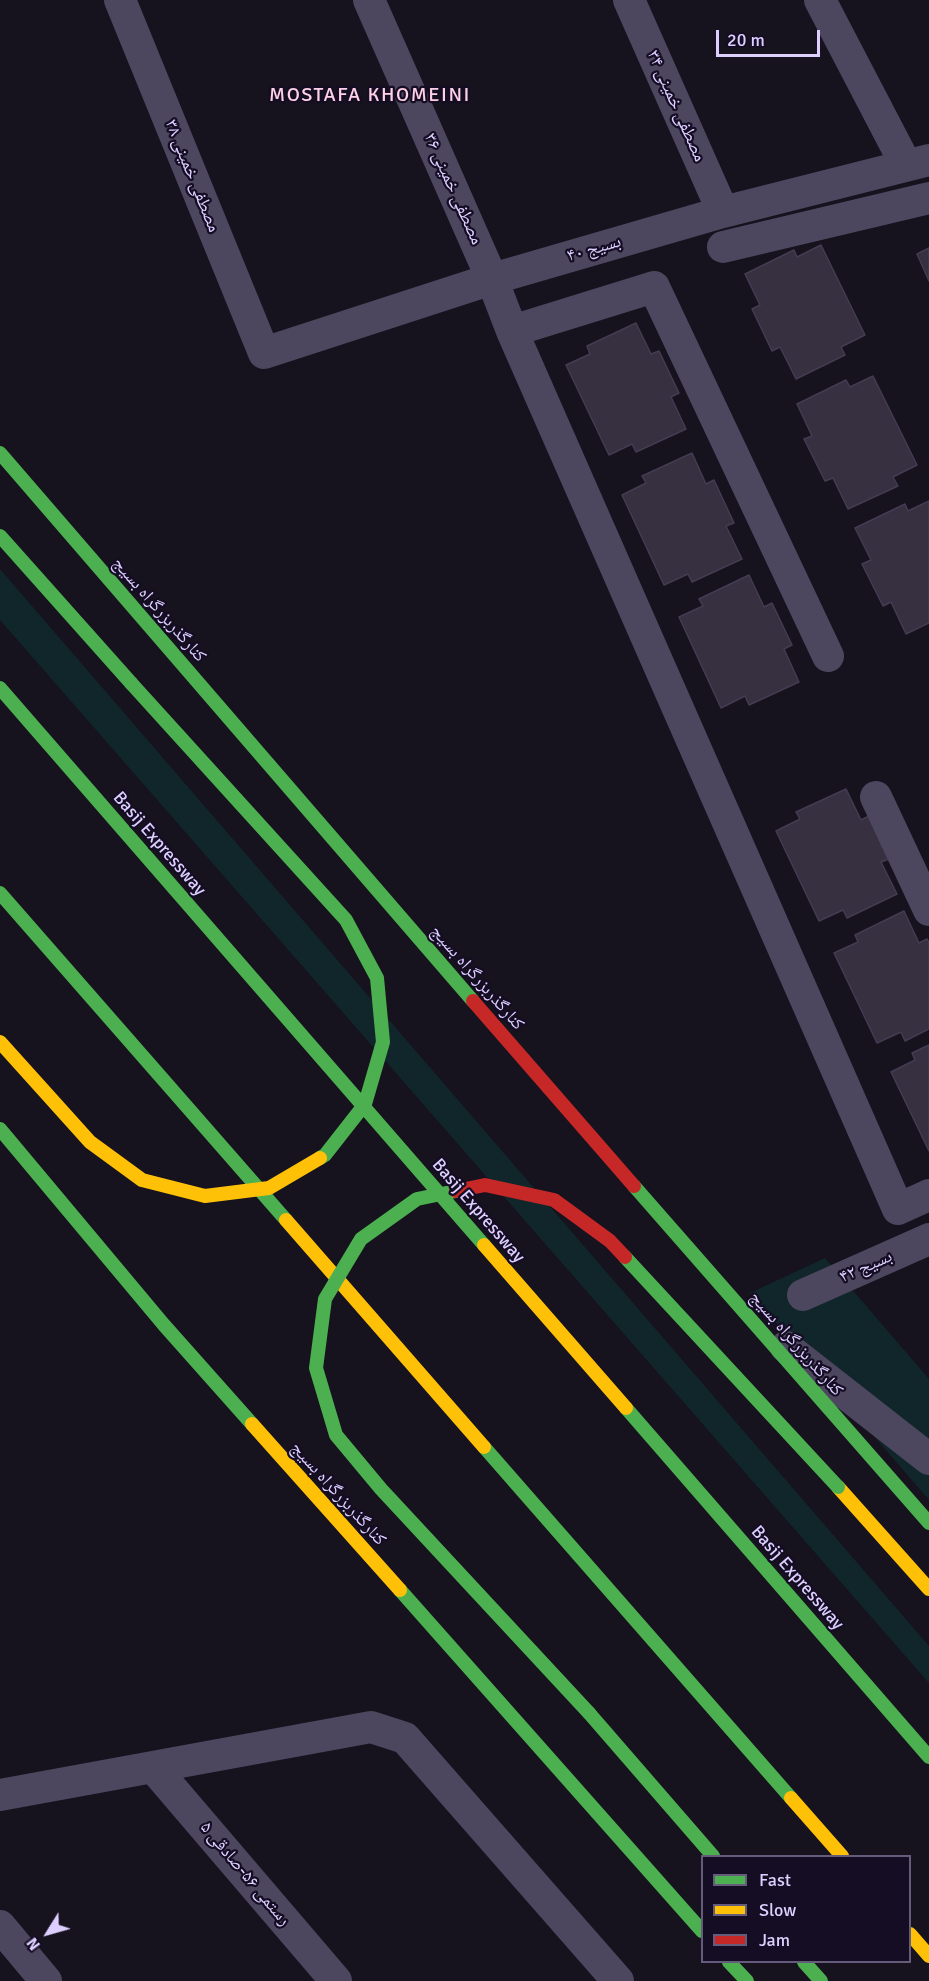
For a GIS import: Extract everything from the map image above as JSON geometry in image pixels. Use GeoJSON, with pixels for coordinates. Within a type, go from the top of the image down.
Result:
{"type":"FeatureCollection","features":[{"type":"Feature","properties":{"kind":"main road","name":"کنارگذربزرگراه بسیج"},"geometry":{"type":"LineString","coordinates":[[0,453],[929,1523]]}},
{"type":"Feature","properties":{"kind":"main road"},"geometry":{"type":"LineString","coordinates":[[0,536],[346,920],[377,978],[383,1042],[365,1104],[325,1155],[269,1188],[205,1196],[142,1180],[90,1142],[0,1041]]}},
{"type":"Feature","properties":{"kind":"main road","name":"Basij Expressway"},"geometry":{"type":"LineString","coordinates":[[0,688],[929,1757]]}},
{"type":"Feature","properties":{"kind":"main road"},"geometry":{"type":"LineString","coordinates":[[0,893],[840,1855]]}},
{"type":"Feature","properties":{"kind":"main road","name":"کنارگذربزرگراه بسیج"},"geometry":{"type":"LineString","coordinates":[[0,1129],[164,1325],[701,1930]]}},
{"type":"Feature","properties":{"kind":"main road"},"geometry":{"type":"LineString","coordinates":[[712,1855],[590,1713],[381,1489],[336,1435],[316,1368],[325,1299],[361,1239],[417,1199],[485,1185],[554,1200],[610,1241],[838,1487],[929,1589]]}},
{"type":"Feature","properties":{"kind":"main road"},"geometry":{"type":"LineString","coordinates":[[911,1936],[929,1956]]}},
{"type":"Feature","properties":{"kind":"main road"},"geometry":{"type":"LineString","coordinates":[[730,1963],[747,1981]]}},
{"type":"Feature","properties":{"kind":"main road"},"geometry":{"type":"LineString","coordinates":[[805,1963],[821,1981]]}},
{"type":"Feature","properties":{"kind":"street","name":"مصطفی خمینی ۳۸"},"geometry":{"type":"LineString","coordinates":[[120,0],[264,352]]}},
{"type":"Feature","properties":{"kind":"street","name":"مصطفی خمینی ۳۶"},"geometry":{"type":"LineString","coordinates":[[369,0],[898,1209],[929,1195]]}},
{"type":"Feature","properties":{"kind":"street","name":"مصطفی خمینی ۳۴"},"geometry":{"type":"LineString","coordinates":[[629,0],[723,212]]}},
{"type":"Feature","properties":{"kind":"street"},"geometry":{"type":"LineString","coordinates":[[820,0],[918,163]]}},
{"type":"Feature","properties":{"kind":"street","name":"بسیج ۴۰"},"geometry":{"type":"LineString","coordinates":[[264,352],[492,279],[723,212],[918,163]]}},
{"type":"Feature","properties":{"kind":"street"},"geometry":{"type":"LineString","coordinates":[[723,247],[929,198]]}},
{"type":"Feature","properties":{"kind":"street"},"geometry":{"type":"LineString","coordinates":[[512,331],[654,287],[828,656]]}},
{"type":"Feature","properties":{"kind":"street"},"geometry":{"type":"LineString","coordinates":[[876,797],[929,910]]}},
{"type":"Feature","properties":{"kind":"street","name":"بسیج ۴۲"},"geometry":{"type":"LineString","coordinates":[[803,1295],[929,1239]]}},
{"type":"Feature","properties":{"kind":"street"},"geometry":{"type":"LineString","coordinates":[[750,1319],[929,1459]]}},
{"type":"Feature","properties":{"kind":"street"},"geometry":{"type":"LineString","coordinates":[[0,1795],[371,1726],[405,1738],[618,1981]]}},
{"type":"Feature","properties":{"kind":"street","name":"رستمی ۵۶-صادقی ۵"},"geometry":{"type":"LineString","coordinates":[[154,1768],[336,1981]]}},
{"type":"Feature","properties":{"kind":"street"},"geometry":{"type":"LineString","coordinates":[[0,1926],[46,1981]]}},
{"type":"Feature","properties":{"kind":"green space"},"geometry":{"type":"Polygon","coordinates":[[[0,569],[929,1646],[929,1683],[0,620],[0,569]]]}},
{"type":"Feature","properties":{"kind":"green space"},"geometry":{"type":"Polygon","coordinates":[[[825,1258],[929,1379],[929,1500],[750,1293],[825,1258]]]}},
{"type":"Feature","properties":{"kind":"building"},"geometry":{"type":"Polygon","coordinates":[[[821,245],[865,335],[841,347],[845,355],[796,379],[780,347],[772,351],[752,309],[760,305],[745,274],[794,250],[797,257],[821,245]]]}},
{"type":"Feature","properties":{"kind":"building"},"geometry":{"type":"Polygon","coordinates":[[[929,248],[929,281],[917,254],[929,248]]]}},
{"type":"Feature","properties":{"kind":"building"},"geometry":{"type":"Polygon","coordinates":[[[636,323],[651,354],[659,351],[679,393],[671,397],[686,429],[636,452],[632,444],[609,455],[566,365],[590,354],[587,346],[636,323]]]}},
{"type":"Feature","properties":{"kind":"building"},"geometry":{"type":"Polygon","coordinates":[[[873,376],[917,465],[893,477],[898,486],[848,509],[833,478],[825,481],[804,439],[812,436],[797,404],[846,380],[850,387],[873,376]]]}},
{"type":"Feature","properties":{"kind":"building"},"geometry":{"type":"Polygon","coordinates":[[[692,453],[706,484],[714,480],[734,523],[726,526],[742,559],[692,582],[688,574],[664,585],[622,495],[646,483],[642,476],[692,453]]]}},
{"type":"Feature","properties":{"kind":"building"},"geometry":{"type":"Polygon","coordinates":[[[929,501],[929,623],[906,634],[891,602],[883,606],[862,564],[871,560],[855,528],[905,504],[908,511],[929,501]]]}},
{"type":"Feature","properties":{"kind":"building"},"geometry":{"type":"Polygon","coordinates":[[[749,575],[764,607],[772,603],[792,645],[784,649],[799,682],[749,705],[745,696],[721,708],[679,617],[703,606],[699,599],[749,575]]]}},
{"type":"Feature","properties":{"kind":"building"},"geometry":{"type":"Polygon","coordinates":[[[846,789],[861,820],[869,816],[889,859],[881,862],[897,894],[847,918],[843,910],[819,921],[776,831],[800,819],[796,812],[846,789]]]}},
{"type":"Feature","properties":{"kind":"building"},"geometry":{"type":"Polygon","coordinates":[[[904,911],[919,943],[927,939],[929,942],[929,1029],[905,1041],[901,1032],[877,1043],[834,953],[858,942],[855,935],[904,911]]]}},
{"type":"Feature","properties":{"kind":"building"},"geometry":{"type":"Polygon","coordinates":[[[929,1045],[929,1151],[891,1072],[915,1060],[912,1053],[929,1045]]]}},
{"type":"Feature","properties":{"kind":"traffic: fast"},"geometry":{"type":"LineString","coordinates":[[0,453],[473,1001]]}},
{"type":"Feature","properties":{"kind":"traffic: fast"},"geometry":{"type":"LineString","coordinates":[[0,536],[131,683]]}},
{"type":"Feature","properties":{"kind":"traffic: fast"},"geometry":{"type":"LineString","coordinates":[[131,683],[346,920],[377,978],[383,1042],[365,1104],[325,1155],[320,1158]]}},
{"type":"Feature","properties":{"kind":"traffic: fast"},"geometry":{"type":"LineString","coordinates":[[0,688],[484,1245]]}},
{"type":"Feature","properties":{"kind":"traffic: fast"},"geometry":{"type":"LineString","coordinates":[[0,893],[286,1220]]}},
{"type":"Feature","properties":{"kind":"traffic: fast"},"geometry":{"type":"LineString","coordinates":[[0,1129],[164,1325],[252,1424]]}},
{"type":"Feature","properties":{"kind":"traffic: fast"},"geometry":{"type":"LineString","coordinates":[[634,1186],[929,1523]]}},
{"type":"Feature","properties":{"kind":"traffic: fast"},"geometry":{"type":"LineString","coordinates":[[456,1191],[417,1199],[361,1239],[325,1299],[316,1368],[336,1435],[381,1489],[589,1713]]}},
{"type":"Feature","properties":{"kind":"traffic: fast"},"geometry":{"type":"LineString","coordinates":[[625,1257],[838,1487]]}},
{"type":"Feature","properties":{"kind":"traffic: fast"},"geometry":{"type":"LineString","coordinates":[[626,1408],[929,1757]]}},
{"type":"Feature","properties":{"kind":"traffic: fast"},"geometry":{"type":"LineString","coordinates":[[484,1447],[791,1798]]}},
{"type":"Feature","properties":{"kind":"traffic: fast"},"geometry":{"type":"LineString","coordinates":[[400,1590],[701,1930]]}},
{"type":"Feature","properties":{"kind":"traffic: fast"},"geometry":{"type":"LineString","coordinates":[[589,1713],[712,1855]]}},
{"type":"Feature","properties":{"kind":"traffic: fast"},"geometry":{"type":"LineString","coordinates":[[730,1963],[747,1981]]}},
{"type":"Feature","properties":{"kind":"traffic: fast"},"geometry":{"type":"LineString","coordinates":[[805,1963],[821,1981]]}},
{"type":"Feature","properties":{"kind":"traffic: slow"},"geometry":{"type":"LineString","coordinates":[[0,1042],[90,1142],[142,1180],[205,1196],[269,1188],[320,1158]]}},
{"type":"Feature","properties":{"kind":"traffic: slow"},"geometry":{"type":"LineString","coordinates":[[286,1220],[484,1447]]}},
{"type":"Feature","properties":{"kind":"traffic: slow"},"geometry":{"type":"LineString","coordinates":[[484,1245],[626,1408]]}},
{"type":"Feature","properties":{"kind":"traffic: slow"},"geometry":{"type":"LineString","coordinates":[[252,1424],[400,1590]]}},
{"type":"Feature","properties":{"kind":"traffic: slow"},"geometry":{"type":"LineString","coordinates":[[838,1487],[929,1589]]}},
{"type":"Feature","properties":{"kind":"traffic: slow"},"geometry":{"type":"LineString","coordinates":[[791,1798],[841,1855]]}},
{"type":"Feature","properties":{"kind":"traffic: slow"},"geometry":{"type":"LineString","coordinates":[[911,1935],[929,1956]]}},
{"type":"Feature","properties":{"kind":"traffic: jam"},"geometry":{"type":"LineString","coordinates":[[473,1001],[634,1186]]}},
{"type":"Feature","properties":{"kind":"traffic: jam"},"geometry":{"type":"LineString","coordinates":[[456,1191],[485,1185],[554,1200],[610,1241],[625,1257]]}},
{"type":"Feature","properties":{"kind":"district","name":"MOSTAFA KHOMEINI"},"geometry":{"type":"Point","coordinates":[370,96]}}]}
